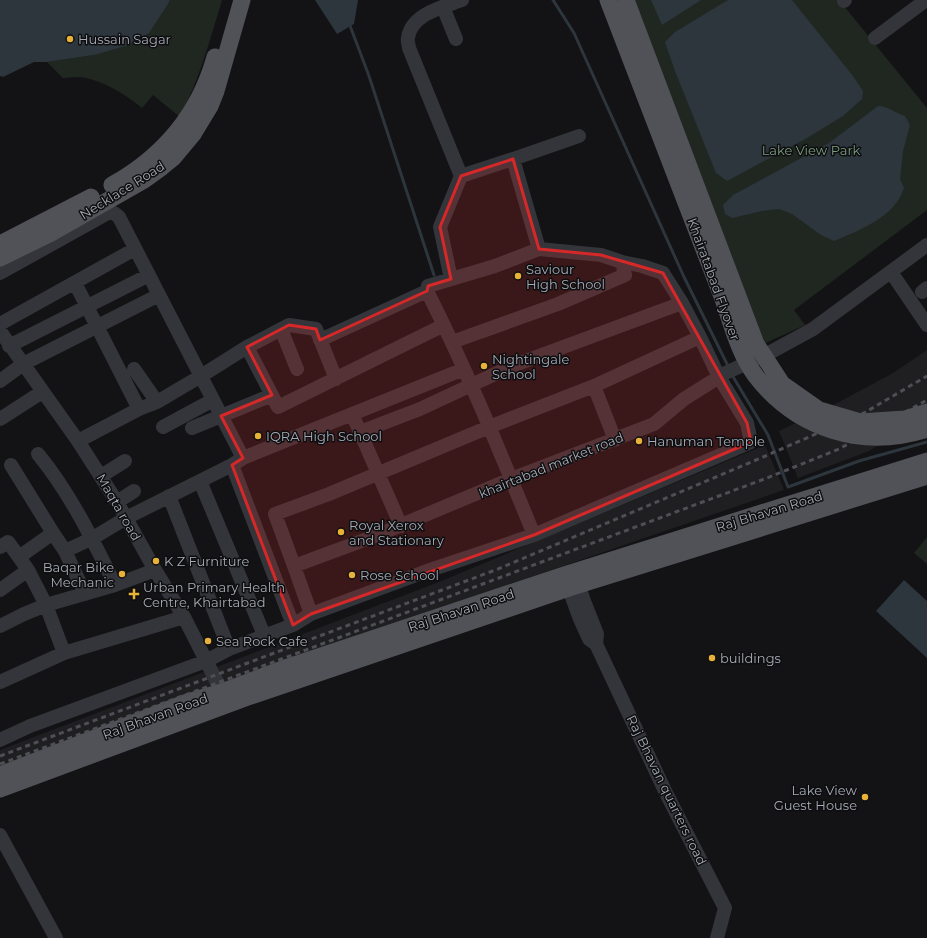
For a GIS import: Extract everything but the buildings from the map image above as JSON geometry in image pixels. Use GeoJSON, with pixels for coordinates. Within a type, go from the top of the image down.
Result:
{"type":"FeatureCollection","features":[{"type":"Feature","properties":{"kind":"main road","name":"Necklace Road"},"geometry":{"type":"LineString","coordinates":[[0,258],[126,178],[159,151],[172,138],[188,119],[212,67],[230,0]]}},
{"type":"Feature","properties":{"kind":"main road","name":"Necklace Road"},"geometry":{"type":"LineString","coordinates":[[0,244],[48,227],[144,180],[162,168],[183,146],[210,106],[216,91],[242,0]]}},
{"type":"Feature","properties":{"kind":"main road","name":"Khairatabad Flyover"},"geometry":{"type":"LineString","coordinates":[[608,0],[723,299],[740,348],[754,374],[773,396],[796,414],[819,426],[846,435],[871,438],[893,437],[927,430]]}},
{"type":"Feature","properties":{"kind":"main road","name":"Khairatabad Flyover"},"geometry":{"type":"LineString","coordinates":[[626,0],[756,344],[782,384],[819,410],[860,422],[905,419],[927,412]]}},
{"type":"Feature","properties":{"kind":"main road","name":"Raj Bhavan Road"},"geometry":{"type":"LineString","coordinates":[[0,789],[245,698],[572,580],[927,461]]}},
{"type":"Feature","properties":{"kind":"main road","name":"Raj Bhavan Road"},"geometry":{"type":"LineString","coordinates":[[0,775],[185,703],[222,692],[288,667],[572,580],[927,476]]}},
{"type":"Feature","properties":{"kind":"street"},"geometry":{"type":"LineString","coordinates":[[451,279],[440,226],[461,176],[409,48],[408,38],[416,22],[421,17],[462,0]]}},
{"type":"Feature","properties":{"kind":"street"},"geometry":{"type":"LineString","coordinates":[[875,38],[926,0]]}},
{"type":"Feature","properties":{"kind":"street"},"geometry":{"type":"LineString","coordinates":[[443,7],[456,39]]}},
{"type":"Feature","properties":{"kind":"street"},"geometry":{"type":"LineString","coordinates":[[461,176],[579,136]]}},
{"type":"Feature","properties":{"kind":"street"},"geometry":{"type":"LineString","coordinates":[[513,159],[539,249]]}},
{"type":"Feature","properties":{"kind":"street"},"geometry":{"type":"LineString","coordinates":[[0,273],[108,213],[114,213],[119,217],[221,416],[293,625]]}},
{"type":"Feature","properties":{"kind":"street","name":"khairtabad market road"},"geometry":{"type":"LineString","coordinates":[[294,566],[401,526],[511,480],[654,424],[684,399],[720,376],[736,367],[769,353],[813,329],[927,246]]}},
{"type":"Feature","properties":{"kind":"street"},"geometry":{"type":"LineString","coordinates":[[2,334],[75,283],[135,249]]}},
{"type":"Feature","properties":{"kind":"street"},"geometry":{"type":"LineString","coordinates":[[0,740],[30,726],[206,661],[229,649],[293,625],[311,614],[427,571],[534,534],[751,442],[747,423],[720,376],[682,303],[663,273],[601,255],[539,249],[495,266],[428,286],[426,291],[320,340]]}},
{"type":"Feature","properties":{"kind":"street"},"geometry":{"type":"LineString","coordinates":[[452,342],[558,304],[625,275],[622,262]]}},
{"type":"Feature","properties":{"kind":"street"},"geometry":{"type":"LineString","coordinates":[[890,272],[927,326]]}},
{"type":"Feature","properties":{"kind":"street"},"geometry":{"type":"LineString","coordinates":[[2,334],[87,306],[149,275]]}},
{"type":"Feature","properties":{"kind":"street"},"geometry":{"type":"LineString","coordinates":[[75,283],[139,409]]}},
{"type":"Feature","properties":{"kind":"street"},"geometry":{"type":"LineString","coordinates":[[426,291],[452,342],[534,534]]}},
{"type":"Feature","properties":{"kind":"street"},"geometry":{"type":"LineString","coordinates":[[0,381],[23,364],[159,295]]}},
{"type":"Feature","properties":{"kind":"street"},"geometry":{"type":"LineString","coordinates":[[360,432],[420,409],[512,366],[682,303]]}},
{"type":"Feature","properties":{"kind":"street"},"geometry":{"type":"LineString","coordinates":[[78,441],[139,409],[157,402],[247,347],[289,325],[316,329],[336,379]]}},
{"type":"Feature","properties":{"kind":"street"},"geometry":{"type":"LineString","coordinates":[[247,347],[278,407],[444,325]]}},
{"type":"Feature","properties":{"kind":"street"},"geometry":{"type":"LineString","coordinates":[[281,329],[297,370]]}},
{"type":"Feature","properties":{"kind":"street","name":"Maqta road"},"geometry":{"type":"LineString","coordinates":[[2,334],[78,441],[117,502],[155,570],[184,617],[222,692]]}},
{"type":"Feature","properties":{"kind":"street"},"geometry":{"type":"LineString","coordinates":[[311,614],[275,514],[329,494],[489,427],[594,386],[700,337]]}},
{"type":"Feature","properties":{"kind":"street"},"geometry":{"type":"LineString","coordinates":[[134,369],[157,402]]}},
{"type":"Feature","properties":{"kind":"street"},"geometry":{"type":"LineString","coordinates":[[65,552],[126,518],[237,462],[464,369]]}},
{"type":"Feature","properties":{"kind":"street"},"geometry":{"type":"LineString","coordinates":[[594,386],[615,440]]}},
{"type":"Feature","properties":{"kind":"street"},"geometry":{"type":"LineString","coordinates":[[0,419],[42,392]]}},
{"type":"Feature","properties":{"kind":"street"},"geometry":{"type":"LineString","coordinates":[[192,428],[272,395]]}},
{"type":"Feature","properties":{"kind":"street"},"geometry":{"type":"LineString","coordinates":[[162,427],[213,400]]}},
{"type":"Feature","properties":{"kind":"street"},"geometry":{"type":"LineString","coordinates":[[352,414],[401,526]]}},
{"type":"Feature","properties":{"kind":"street"},"geometry":{"type":"LineString","coordinates":[[38,454],[50,470],[92,538],[115,585]]}},
{"type":"Feature","properties":{"kind":"street"},"geometry":{"type":"LineString","coordinates":[[101,476],[125,461]]}},
{"type":"Feature","properties":{"kind":"street"},"geometry":{"type":"LineString","coordinates":[[11,465],[65,552],[84,594]]}},
{"type":"Feature","properties":{"kind":"street"},"geometry":{"type":"LineString","coordinates":[[200,481],[264,635]]}},
{"type":"Feature","properties":{"kind":"street"},"geometry":{"type":"LineString","coordinates":[[117,502],[134,491]]}},
{"type":"Feature","properties":{"kind":"street"},"geometry":{"type":"LineString","coordinates":[[169,496],[229,649]]}},
{"type":"Feature","properties":{"kind":"street"},"geometry":{"type":"LineString","coordinates":[[19,558],[53,533]]}},
{"type":"Feature","properties":{"kind":"street"},"geometry":{"type":"LineString","coordinates":[[0,547],[8,542],[28,570],[46,605],[64,652]]}},
{"type":"Feature","properties":{"kind":"street"},"geometry":{"type":"LineString","coordinates":[[0,590],[28,570]]}},
{"type":"Feature","properties":{"kind":"street"},"geometry":{"type":"LineString","coordinates":[[0,626],[46,605],[115,585],[155,570]]}},
{"type":"Feature","properties":{"kind":"street","name":"Raj Bhavan quarters road"},"geometry":{"type":"LineString","coordinates":[[572,580],[597,634],[596,644],[666,794],[725,908],[717,938]]}},
{"type":"Feature","properties":{"kind":"street"},"geometry":{"type":"LineString","coordinates":[[0,682],[64,652],[184,617]]}},
{"type":"Feature","properties":{"kind":"street"},"geometry":{"type":"LineString","coordinates":[[0,835],[56,938]]}},
{"type":"Feature","properties":{"kind":"highlighted area"},"geometry":{"type":"Polygon","coordinates":[[[513,159],[539,249],[601,255],[663,273],[747,423],[751,442],[534,535],[311,614],[293,625],[232,465],[243,458],[221,416],[272,395],[247,347],[289,325],[316,329],[320,340],[427,291],[428,286],[451,279],[440,227],[461,176],[513,159]]]}},
{"type":"Feature","properties":{"kind":"shaded area","name":"Hussain Sagar"},"geometry":{"type":"Polygon","coordinates":[[[0,0],[170,0],[149,33],[129,45],[94,55],[47,62],[34,62],[3,77],[0,76],[0,0]]]}},
{"type":"Feature","properties":{"kind":"shaded area"},"geometry":{"type":"Polygon","coordinates":[[[315,0],[358,0],[354,24],[337,34],[315,0]]]}},
{"type":"Feature","properties":{"kind":"shaded area"},"geometry":{"type":"Polygon","coordinates":[[[651,0],[701,0],[662,25],[651,0]]]}},
{"type":"Feature","properties":{"kind":"shaded area"},"geometry":{"type":"Polygon","coordinates":[[[728,0],[792,0],[853,76],[863,91],[862,99],[843,116],[807,138],[727,181],[716,173],[675,71],[665,42],[675,32],[728,0]]]}},
{"type":"Feature","properties":{"kind":"shaded area"},"geometry":{"type":"Polygon","coordinates":[[[878,106],[885,107],[905,116],[910,125],[903,151],[900,179],[904,188],[893,207],[885,215],[865,227],[834,241],[821,235],[792,214],[779,209],[762,211],[732,218],[725,214],[723,205],[733,195],[829,143],[878,106]]]}},
{"type":"Feature","properties":{"kind":"shaded area"},"geometry":{"type":"Polygon","coordinates":[[[927,350],[927,414],[869,451],[798,478],[779,431],[839,402],[893,373],[927,350]]]}},
{"type":"Feature","properties":{"kind":"shaded area"},"geometry":{"type":"Polygon","coordinates":[[[765,445],[784,490],[214,686],[0,767],[0,750],[444,580],[765,445]]]}},
{"type":"Feature","properties":{"kind":"shaded area"},"geometry":{"type":"Polygon","coordinates":[[[904,580],[927,601],[927,658],[876,611],[904,580]]]}},
{"type":"Feature","properties":{"kind":"green space"},"geometry":{"type":"Polygon","coordinates":[[[170,0],[222,0],[198,74],[180,117],[153,95],[142,108],[121,93],[95,80],[78,77],[63,78],[47,62],[94,55],[168,4],[170,0]]]}},
{"type":"Feature","properties":{"kind":"green space","name":"Lake View Park"},"geometry":{"type":"Polygon","coordinates":[[[633,0],[839,0],[927,108],[927,210],[794,310],[805,325],[763,344],[633,0]]]}},
{"type":"Feature","properties":{"kind":"green space"},"geometry":{"type":"Polygon","coordinates":[[[927,537],[927,564],[914,553],[927,537]]]}},
{"type":"Feature","properties":{"kind":"waterway"},"geometry":{"type":"LineString","coordinates":[[553,0],[574,33],[684,277],[729,368]]}},
{"type":"Feature","properties":{"kind":"waterway"},"geometry":{"type":"LineString","coordinates":[[349,23],[369,76],[434,275]]}},
{"type":"Feature","properties":{"kind":"waterway"},"geometry":{"type":"LineString","coordinates":[[732,375],[768,435],[788,487],[859,461],[927,442]]}},
{"type":"Feature","properties":{"kind":"railway"},"geometry":{"type":"LineString","coordinates":[[0,756],[498,569],[864,413],[927,376]]}},
{"type":"Feature","properties":{"kind":"railway"},"geometry":{"type":"LineString","coordinates":[[0,764],[767,478],[839,449],[927,400]]}},
{"type":"Feature","properties":{"kind":"place","name":"Hussain Sagar"},"geometry":{"type":"Point","coordinates":[70,39]}},
{"type":"Feature","properties":{"kind":"place","name":"Saviour High School"},"geometry":{"type":"Point","coordinates":[518,276]}},
{"type":"Feature","properties":{"kind":"place","name":"Nightingale School"},"geometry":{"type":"Point","coordinates":[484,366]}},
{"type":"Feature","properties":{"kind":"place","name":"IQRA High School"},"geometry":{"type":"Point","coordinates":[258,436]}},
{"type":"Feature","properties":{"kind":"place","name":"Hanuman Temple"},"geometry":{"type":"Point","coordinates":[639,441]}},
{"type":"Feature","properties":{"kind":"place","name":"Royal Xerox and Stationary"},"geometry":{"type":"Point","coordinates":[341,532]}},
{"type":"Feature","properties":{"kind":"place","name":"K Z Furniture"},"geometry":{"type":"Point","coordinates":[156,561]}},
{"type":"Feature","properties":{"kind":"place","name":"Baqar Bike Mechanic"},"geometry":{"type":"Point","coordinates":[122,574]}},
{"type":"Feature","properties":{"kind":"place","name":"Rose School"},"geometry":{"type":"Point","coordinates":[352,575]}},
{"type":"Feature","properties":{"kind":"place","name":"Urban Primary Health Centre, Khairtabad"},"geometry":{"type":"Point","coordinates":[134,594]}},
{"type":"Feature","properties":{"kind":"place","name":"Sea Rock Cafe"},"geometry":{"type":"Point","coordinates":[208,641]}},
{"type":"Feature","properties":{"kind":"place","name":"buildings"},"geometry":{"type":"Point","coordinates":[712,658]}},
{"type":"Feature","properties":{"kind":"place","name":"Lake View Guest House"},"geometry":{"type":"Point","coordinates":[865,797]}}]}
